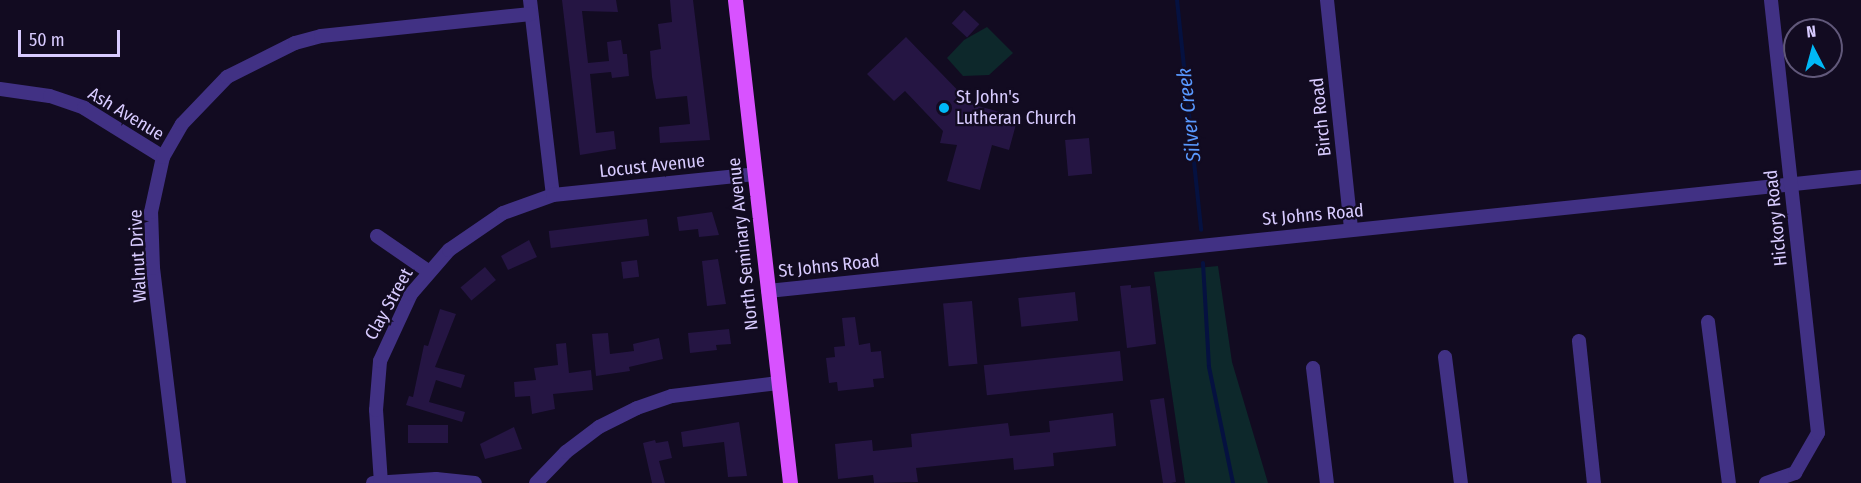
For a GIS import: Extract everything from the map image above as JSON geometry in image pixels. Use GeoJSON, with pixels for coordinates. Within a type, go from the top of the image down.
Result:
{"type":"FeatureCollection","features":[{"type":"Feature","properties":{"kind":"main road","name":"North Seminary Avenue"},"geometry":{"type":"LineString","coordinates":[[735,0],[790,483]]}},
{"type":"Feature","properties":{"kind":"street","name":"Birch Road"},"geometry":{"type":"LineString","coordinates":[[1327,0],[1351,230]]}},
{"type":"Feature","properties":{"kind":"street","name":"Hickory Road"},"geometry":{"type":"LineString","coordinates":[[1766,483],[1795,473],[1818,433],[1771,0]]}},
{"type":"Feature","properties":{"kind":"street","name":"Walnut Drive"},"geometry":{"type":"LineString","coordinates":[[178,483],[153,268],[151,212],[163,157],[182,124],[220,83],[256,60],[295,43],[321,36],[530,7]]}},
{"type":"Feature","properties":{"kind":"street"},"geometry":{"type":"LineString","coordinates":[[530,7],[553,195]]}},
{"type":"Feature","properties":{"kind":"street","name":"Ash Avenue"},"geometry":{"type":"LineString","coordinates":[[0,89],[50,96],[84,108],[163,157]]}},
{"type":"Feature","properties":{"kind":"street","name":"Locust Avenue"},"geometry":{"type":"LineString","coordinates":[[553,195],[755,174]]}},
{"type":"Feature","properties":{"kind":"street","name":"St Johns Road"},"geometry":{"type":"LineString","coordinates":[[768,291],[1861,177]]}},
{"type":"Feature","properties":{"kind":"street","name":"Clay Street"},"geometry":{"type":"LineString","coordinates":[[378,483],[376,410],[380,361],[411,294],[428,271],[483,225],[503,213],[553,195]]}},
{"type":"Feature","properties":{"kind":"street"},"geometry":{"type":"LineString","coordinates":[[377,236],[428,271]]}},
{"type":"Feature","properties":{"kind":"street"},"geometry":{"type":"LineString","coordinates":[[1708,322],[1729,483]]}},
{"type":"Feature","properties":{"kind":"street"},"geometry":{"type":"LineString","coordinates":[[1579,341],[1594,483]]}},
{"type":"Feature","properties":{"kind":"street"},"geometry":{"type":"LineString","coordinates":[[1446,357],[1461,483]]}},
{"type":"Feature","properties":{"kind":"street"},"geometry":{"type":"LineString","coordinates":[[1313,368],[1327,483]]}},
{"type":"Feature","properties":{"kind":"street"},"geometry":{"type":"LineString","coordinates":[[536,483],[583,440],[637,408],[707,390],[778,382]]}},
{"type":"Feature","properties":{"kind":"street"},"geometry":{"type":"LineString","coordinates":[[378,483],[436,479],[475,483]]}},
{"type":"Feature","properties":{"kind":"green space"},"geometry":{"type":"Polygon","coordinates":[[[987,27],[1013,53],[989,75],[963,76],[947,58],[964,40],[987,27]]]}},
{"type":"Feature","properties":{"kind":"green space"},"geometry":{"type":"Polygon","coordinates":[[[1218,266],[1232,362],[1268,483],[1185,483],[1154,272],[1218,266]]]}},
{"type":"Feature","properties":{"kind":"building"},"geometry":{"type":"Polygon","coordinates":[[[562,0],[616,0],[618,12],[582,11],[588,63],[609,61],[607,42],[621,40],[623,54],[627,54],[629,76],[612,78],[611,72],[590,74],[596,133],[614,131],[616,149],[580,155],[562,0]]]}},
{"type":"Feature","properties":{"kind":"building"},"geometry":{"type":"Polygon","coordinates":[[[670,0],[693,0],[710,140],[660,143],[659,127],[690,124],[687,96],[656,99],[652,77],[650,51],[661,49],[658,24],[672,22],[670,0]]]}},
{"type":"Feature","properties":{"kind":"building"},"geometry":{"type":"Polygon","coordinates":[[[964,10],[979,24],[967,37],[952,23],[964,10]]]}},
{"type":"Feature","properties":{"kind":"building"},"geometry":{"type":"Polygon","coordinates":[[[906,37],[971,104],[1018,117],[1009,150],[992,145],[980,190],[947,181],[957,145],[940,143],[943,131],[905,91],[894,101],[867,74],[906,37]]]}},
{"type":"Feature","properties":{"kind":"building"},"geometry":{"type":"Polygon","coordinates":[[[1089,138],[1092,174],[1068,176],[1065,140],[1089,138]]]}},
{"type":"Feature","properties":{"kind":"building"},"geometry":{"type":"Polygon","coordinates":[[[712,212],[719,235],[699,237],[698,229],[679,231],[677,217],[712,212]]]}},
{"type":"Feature","properties":{"kind":"building"},"geometry":{"type":"Polygon","coordinates":[[[647,219],[649,236],[551,248],[549,231],[647,219]]]}},
{"type":"Feature","properties":{"kind":"building"},"geometry":{"type":"Polygon","coordinates":[[[529,240],[537,257],[508,270],[501,256],[529,240]]]}},
{"type":"Feature","properties":{"kind":"building"},"geometry":{"type":"Polygon","coordinates":[[[718,259],[726,304],[707,306],[702,261],[718,259]]]}},
{"type":"Feature","properties":{"kind":"building"},"geometry":{"type":"Polygon","coordinates":[[[637,260],[639,277],[623,279],[621,262],[637,260]]]}},
{"type":"Feature","properties":{"kind":"building"},"geometry":{"type":"Polygon","coordinates":[[[485,267],[496,280],[471,301],[460,288],[485,267]]]}},
{"type":"Feature","properties":{"kind":"building"},"geometry":{"type":"Polygon","coordinates":[[[1131,285],[1131,288],[1150,286],[1156,344],[1127,348],[1120,286],[1131,285]]]}},
{"type":"Feature","properties":{"kind":"building"},"geometry":{"type":"Polygon","coordinates":[[[1075,292],[1078,321],[1021,327],[1018,298],[1075,292]]]}},
{"type":"Feature","properties":{"kind":"building"},"geometry":{"type":"Polygon","coordinates":[[[972,301],[977,364],[949,366],[943,304],[972,301]]]}},
{"type":"Feature","properties":{"kind":"building"},"geometry":{"type":"Polygon","coordinates":[[[440,309],[456,314],[435,367],[465,375],[461,388],[436,380],[429,402],[465,412],[462,422],[406,405],[409,396],[413,397],[424,345],[428,346],[440,309]]]}},
{"type":"Feature","properties":{"kind":"building"},"geometry":{"type":"Polygon","coordinates":[[[855,317],[859,345],[870,343],[871,352],[881,351],[884,378],[873,379],[874,387],[838,391],[837,382],[829,383],[826,358],[835,357],[834,347],[845,346],[842,318],[855,317]]]}},
{"type":"Feature","properties":{"kind":"building"},"geometry":{"type":"Polygon","coordinates":[[[729,329],[731,344],[716,345],[717,350],[690,353],[688,333],[729,329]]]}},
{"type":"Feature","properties":{"kind":"building"},"geometry":{"type":"Polygon","coordinates":[[[608,333],[610,354],[634,351],[633,344],[659,338],[663,359],[629,367],[630,371],[596,376],[592,334],[608,333]]]}},
{"type":"Feature","properties":{"kind":"building"},"geometry":{"type":"Polygon","coordinates":[[[566,343],[569,373],[591,370],[593,390],[553,394],[555,409],[532,414],[530,396],[515,397],[514,382],[536,380],[534,368],[558,365],[556,344],[566,343]]]}},
{"type":"Feature","properties":{"kind":"building"},"geometry":{"type":"Polygon","coordinates":[[[1120,351],[1123,381],[987,395],[984,365],[1120,351]]]}},
{"type":"Feature","properties":{"kind":"building"},"geometry":{"type":"Polygon","coordinates":[[[1164,398],[1176,482],[1171,483],[1163,483],[1150,400],[1164,398]]]}},
{"type":"Feature","properties":{"kind":"building"},"geometry":{"type":"Polygon","coordinates":[[[1113,413],[1116,446],[1053,453],[1054,466],[1014,470],[1013,458],[916,468],[918,482],[874,483],[873,475],[838,479],[835,444],[872,440],[873,451],[912,447],[911,434],[1008,423],[1010,436],[1050,432],[1049,421],[1113,413]]]}},
{"type":"Feature","properties":{"kind":"building"},"geometry":{"type":"Polygon","coordinates":[[[739,422],[747,476],[728,477],[724,442],[683,447],[681,432],[739,422]]]}},
{"type":"Feature","properties":{"kind":"building"},"geometry":{"type":"Polygon","coordinates":[[[408,425],[448,425],[448,443],[408,443],[408,425]]]}},
{"type":"Feature","properties":{"kind":"building"},"geometry":{"type":"Polygon","coordinates":[[[514,427],[522,449],[485,459],[480,444],[514,427]]]}},
{"type":"Feature","properties":{"kind":"building"},"geometry":{"type":"Polygon","coordinates":[[[655,440],[656,443],[668,441],[672,458],[659,461],[665,483],[652,483],[643,443],[655,440]]]}},
{"type":"Feature","properties":{"kind":"waterway","name":"Silver Creek"},"geometry":{"type":"LineString","coordinates":[[1177,0],[1201,230]]}},
{"type":"Feature","properties":{"kind":"waterway","name":"Silver Creek"},"geometry":{"type":"LineString","coordinates":[[1203,263],[1209,367],[1233,483]]}},
{"type":"Feature","properties":{"kind":"place","name":"St John's Lutheran Church"},"geometry":{"type":"Point","coordinates":[944,108]}}]}
